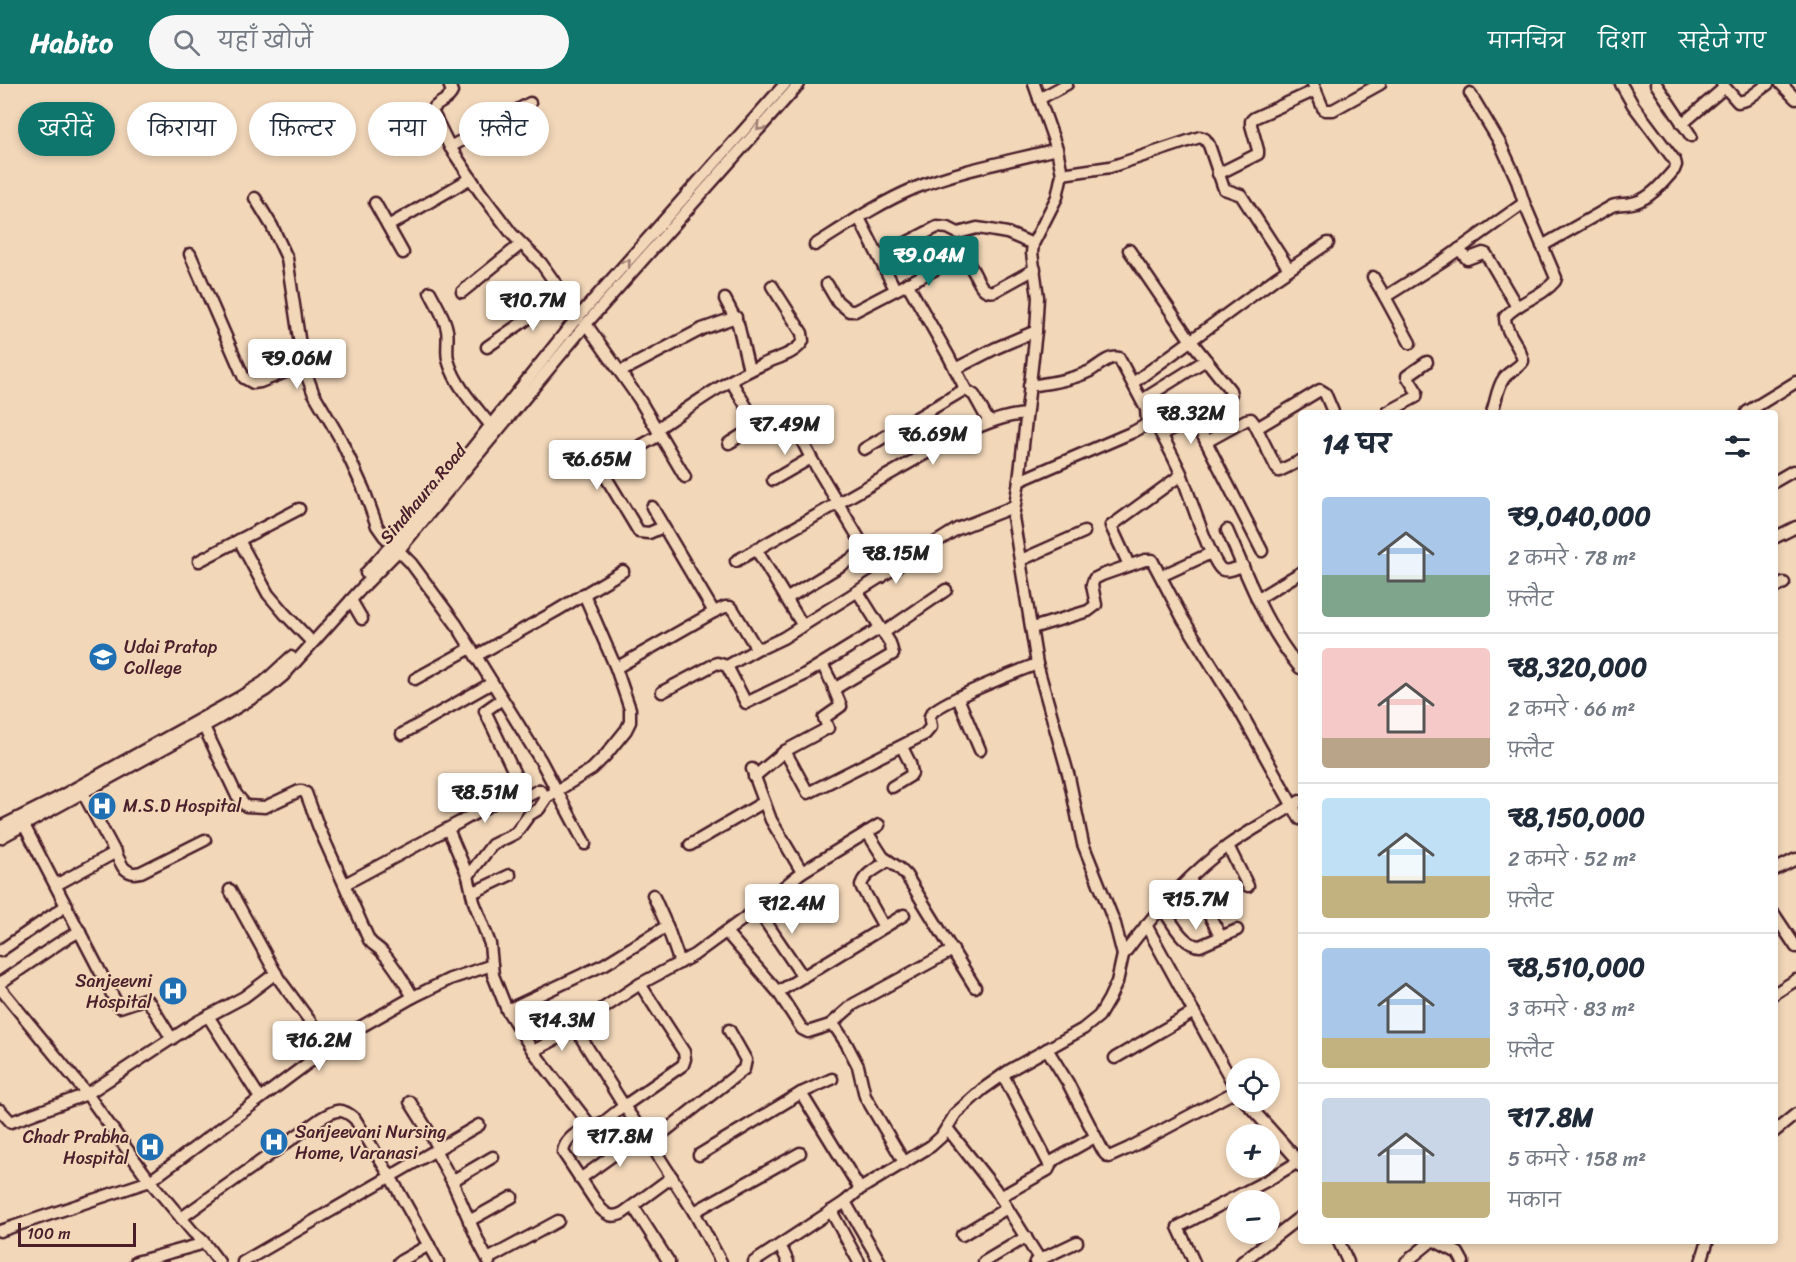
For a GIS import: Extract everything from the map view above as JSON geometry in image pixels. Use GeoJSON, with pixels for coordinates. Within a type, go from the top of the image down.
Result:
{"type":"FeatureCollection","features":[{"type":"Feature","properties":{"kind":"street"},"geometry":{"type":"LineString","coordinates":[[450,84],[452,92],[450,96],[432,111],[450,147],[512,234],[541,263],[620,372],[685,477]]}},
{"type":"Feature","properties":{"kind":"street"},"geometry":{"type":"LineString","coordinates":[[0,827],[180,731],[264,682],[286,662],[395,547],[491,426],[785,84]]}},
{"type":"Feature","properties":{"kind":"street","name":"Sindhaura Road"},"geometry":{"type":"LineString","coordinates":[[0,838],[204,727],[266,690],[283,676],[351,600],[582,320],[799,84]]}},
{"type":"Feature","properties":{"kind":"street"},"geometry":{"type":"LineString","coordinates":[[1034,84],[1057,149],[1062,174],[1057,197],[1033,244],[1032,253],[1038,297],[1036,331],[1013,517],[1037,664],[1069,777],[1083,844],[1115,924],[1123,955]]}},
{"type":"Feature","properties":{"kind":"street"},"geometry":{"type":"LineString","coordinates":[[1039,99],[1067,84]]}},
{"type":"Feature","properties":{"kind":"street"},"geometry":{"type":"LineString","coordinates":[[1218,174],[1258,154],[1251,121],[1254,118],[1314,87],[1323,108],[1329,111],[1380,84]]}},
{"type":"Feature","properties":{"kind":"street"},"geometry":{"type":"LineString","coordinates":[[1542,246],[1612,206],[1643,200],[1674,170],[1675,161],[1633,105],[1621,84]]}},
{"type":"Feature","properties":{"kind":"street"},"geometry":{"type":"LineString","coordinates":[[1656,84],[1691,136]]}},
{"type":"Feature","properties":{"kind":"street"},"geometry":{"type":"LineString","coordinates":[[1682,124],[1723,86],[1738,102],[1746,100],[1768,84]]}},
{"type":"Feature","properties":{"kind":"street"},"geometry":{"type":"LineString","coordinates":[[1781,84],[1796,99]]}},
{"type":"Feature","properties":{"kind":"street"},"geometry":{"type":"LineString","coordinates":[[1470,93],[1500,143],[1555,273],[1556,281],[1517,307],[1504,320],[1523,361],[1502,381],[1493,410]]}},
{"type":"Feature","properties":{"kind":"street"},"geometry":{"type":"LineString","coordinates":[[1062,174],[1110,167],[1200,136],[1209,146],[1224,189],[1235,192],[1245,200],[1289,269]]}},
{"type":"Feature","properties":{"kind":"street"},"geometry":{"type":"LineString","coordinates":[[450,147],[459,142]]}},
{"type":"Feature","properties":{"kind":"street"},"geometry":{"type":"LineString","coordinates":[[815,245],[881,204],[923,185],[1057,149]]}},
{"type":"Feature","properties":{"kind":"street"},"geometry":{"type":"LineString","coordinates":[[388,226],[471,178]]}},
{"type":"Feature","properties":{"kind":"street"},"geometry":{"type":"LineString","coordinates":[[255,198],[272,226],[286,258],[303,365],[313,392],[341,440],[364,490],[377,526],[417,571],[456,624],[541,761],[585,844]]}},
{"type":"Feature","properties":{"kind":"street"},"geometry":{"type":"LineString","coordinates":[[375,203],[403,253]]}},
{"type":"Feature","properties":{"kind":"street"},"geometry":{"type":"LineString","coordinates":[[1385,297],[1524,203]]}},
{"type":"Feature","properties":{"kind":"street"},"geometry":{"type":"LineString","coordinates":[[859,218],[895,289]]}},
{"type":"Feature","properties":{"kind":"street"},"geometry":{"type":"LineString","coordinates":[[879,257],[937,227],[948,228],[958,233],[977,228],[1007,233],[1033,244]]}},
{"type":"Feature","properties":{"kind":"street"},"geometry":{"type":"LineString","coordinates":[[1133,383],[1328,243]]}},
{"type":"Feature","properties":{"kind":"street"},"geometry":{"type":"LineString","coordinates":[[462,292],[521,244]]}},
{"type":"Feature","properties":{"kind":"street"},"geometry":{"type":"LineString","coordinates":[[1459,249],[1467,259],[1483,253],[1486,255],[1517,307]]}},
{"type":"Feature","properties":{"kind":"street"},"geometry":{"type":"LineString","coordinates":[[1129,250],[1191,341],[1231,394],[1194,418],[1162,434]]}},
{"type":"Feature","properties":{"kind":"street"},"geometry":{"type":"LineString","coordinates":[[190,254],[244,378],[248,382],[260,382],[303,365]]}},
{"type":"Feature","properties":{"kind":"street"},"geometry":{"type":"LineString","coordinates":[[827,284],[837,301],[849,311],[855,311],[955,259],[961,258],[967,261],[986,292],[995,291],[1035,269]]}},
{"type":"Feature","properties":{"kind":"street"},"geometry":{"type":"LineString","coordinates":[[1373,277],[1410,342]]}},
{"type":"Feature","properties":{"kind":"street"},"geometry":{"type":"LineString","coordinates":[[907,283],[966,390],[974,395],[988,422]]}},
{"type":"Feature","properties":{"kind":"street"},"geometry":{"type":"LineString","coordinates":[[663,527],[649,533],[639,532],[612,488],[605,473],[606,468],[608,464],[659,432],[702,398],[748,370],[796,349],[803,341],[800,328],[772,286]]}},
{"type":"Feature","properties":{"kind":"street"},"geometry":{"type":"LineString","coordinates":[[430,292],[445,322],[449,366],[465,392],[491,426]]}},
{"type":"Feature","properties":{"kind":"street"},"geometry":{"type":"LineString","coordinates":[[487,347],[563,294]]}},
{"type":"Feature","properties":{"kind":"street"},"geometry":{"type":"LineString","coordinates":[[725,298],[736,317],[748,370]]}},
{"type":"Feature","properties":{"kind":"street"},"geometry":{"type":"LineString","coordinates":[[620,372],[702,329],[736,317]]}},
{"type":"Feature","properties":{"kind":"street"},"geometry":{"type":"LineString","coordinates":[[955,369],[1036,331]]}},
{"type":"Feature","properties":{"kind":"street"},"geometry":{"type":"LineString","coordinates":[[1029,386],[1085,374],[1114,356],[1119,357],[1162,434],[1181,475],[1211,553],[1222,570],[1243,566]]}},
{"type":"Feature","properties":{"kind":"street"},"geometry":{"type":"LineString","coordinates":[[1144,405],[1206,360]]}},
{"type":"Feature","properties":{"kind":"street"},"geometry":{"type":"LineString","coordinates":[[1392,410],[1416,397],[1417,392],[1407,376],[1427,362]]}},
{"type":"Feature","properties":{"kind":"street"},"geometry":{"type":"LineString","coordinates":[[731,381],[758,426]]}},
{"type":"Feature","properties":{"kind":"street"},"geometry":{"type":"LineString","coordinates":[[1750,410],[1796,382]]}},
{"type":"Feature","properties":{"kind":"street"},"geometry":{"type":"LineString","coordinates":[[864,449],[954,394],[966,390]]}},
{"type":"Feature","properties":{"kind":"street"},"geometry":{"type":"LineString","coordinates":[[1257,428],[1320,390],[1325,393],[1332,410]]}},
{"type":"Feature","properties":{"kind":"street"},"geometry":{"type":"LineString","coordinates":[[1019,481],[1139,429],[1148,422],[1144,405]]}},
{"type":"Feature","properties":{"kind":"street"},"geometry":{"type":"LineString","coordinates":[[736,561],[955,437],[988,422],[1026,414]]}},
{"type":"Feature","properties":{"kind":"street"},"geometry":{"type":"LineString","coordinates":[[729,443],[773,417],[782,415],[788,417],[882,577]]}},
{"type":"Feature","properties":{"kind":"street"},"geometry":{"type":"LineString","coordinates":[[1194,418],[1262,551]]}},
{"type":"Feature","properties":{"kind":"street"},"geometry":{"type":"LineString","coordinates":[[1206,442],[1251,419],[1280,471],[1298,462]]}},
{"type":"Feature","properties":{"kind":"street"},"geometry":{"type":"LineString","coordinates":[[773,480],[811,458]]}},
{"type":"Feature","properties":{"kind":"street"},"geometry":{"type":"LineString","coordinates":[[1778,480],[1792,471]]}},
{"type":"Feature","properties":{"kind":"street"},"geometry":{"type":"LineString","coordinates":[[1129,565],[1111,526],[1181,475]]}},
{"type":"Feature","properties":{"kind":"street"},"geometry":{"type":"LineString","coordinates":[[651,507],[714,612]]}},
{"type":"Feature","properties":{"kind":"street"},"geometry":{"type":"LineString","coordinates":[[662,692],[717,663],[727,666],[759,648],[771,645],[957,529],[1013,507]]}},
{"type":"Feature","properties":{"kind":"street"},"geometry":{"type":"LineString","coordinates":[[199,561],[299,509]]}},
{"type":"Feature","properties":{"kind":"street"},"geometry":{"type":"LineString","coordinates":[[1778,536],[1796,527]]}},
{"type":"Feature","properties":{"kind":"street"},"geometry":{"type":"LineString","coordinates":[[1227,530],[1257,598],[1298,665]]}},
{"type":"Feature","properties":{"kind":"street"},"geometry":{"type":"LineString","coordinates":[[1021,560],[1084,532]]}},
{"type":"Feature","properties":{"kind":"street"},"geometry":{"type":"LineString","coordinates":[[239,540],[268,594],[308,638]]}},
{"type":"Feature","properties":{"kind":"street"},"geometry":{"type":"LineString","coordinates":[[756,549],[803,627]]}},
{"type":"Feature","properties":{"kind":"street"},"geometry":{"type":"LineString","coordinates":[[786,599],[866,550]]}},
{"type":"Feature","properties":{"kind":"street"},"geometry":{"type":"LineString","coordinates":[[1161,576],[1211,553]]}},
{"type":"Feature","properties":{"kind":"street"},"geometry":{"type":"LineString","coordinates":[[754,1262],[845,1202],[860,1189],[931,1146],[941,1137],[964,1104],[1003,1075],[1083,1029],[1099,1016],[1117,982],[1123,955],[1146,925],[1190,879],[1228,846],[1296,804],[1183,619],[1155,563],[1149,559],[1102,575],[1093,581],[1097,602],[1088,611],[1032,628]]}},
{"type":"Feature","properties":{"kind":"street"},"geometry":{"type":"LineString","coordinates":[[415,679],[473,652],[624,571]]}},
{"type":"Feature","properties":{"kind":"street"},"geometry":{"type":"LineString","coordinates":[[1257,598],[1298,574]]}},
{"type":"Feature","properties":{"kind":"street"},"geometry":{"type":"LineString","coordinates":[[727,666],[746,703],[802,676],[881,631],[946,590]]}},
{"type":"Feature","properties":{"kind":"street"},"geometry":{"type":"LineString","coordinates":[[835,689],[893,654],[890,643],[858,592]]}},
{"type":"Feature","properties":{"kind":"street"},"geometry":{"type":"LineString","coordinates":[[468,876],[492,845],[516,833],[529,815],[538,810],[547,797],[592,769],[605,756],[630,722],[630,709],[616,668],[584,594]]}},
{"type":"Feature","properties":{"kind":"street"},"geometry":{"type":"LineString","coordinates":[[351,600],[362,619]]}},
{"type":"Feature","properties":{"kind":"street"},"geometry":{"type":"LineString","coordinates":[[616,668],[725,607],[730,607],[734,611],[750,640],[759,648]]}},
{"type":"Feature","properties":{"kind":"street"},"geometry":{"type":"LineString","coordinates":[[802,872],[782,841],[753,773],[785,751],[828,728],[824,718],[841,706],[822,664]]}},
{"type":"Feature","properties":{"kind":"street"},"geometry":{"type":"LineString","coordinates":[[785,751],[808,793],[902,747],[929,731],[931,712],[1037,664]]}},
{"type":"Feature","properties":{"kind":"street"},"geometry":{"type":"LineString","coordinates":[[402,734],[492,683]]}},
{"type":"Feature","properties":{"kind":"street"},"geometry":{"type":"LineString","coordinates":[[958,698],[980,750]]}},
{"type":"Feature","properties":{"kind":"street"},"geometry":{"type":"LineString","coordinates":[[502,699],[485,711],[526,797],[539,790],[547,797]]}},
{"type":"Feature","properties":{"kind":"street"},"geometry":{"type":"LineString","coordinates":[[204,727],[236,794],[246,806],[265,807],[302,791],[306,794],[372,944],[388,958],[413,997]]}},
{"type":"Feature","properties":{"kind":"street"},"geometry":{"type":"LineString","coordinates":[[892,787],[912,773],[902,747]]}},
{"type":"Feature","properties":{"kind":"street"},"geometry":{"type":"LineString","coordinates":[[345,884],[521,787]]}},
{"type":"Feature","properties":{"kind":"street"},"geometry":{"type":"LineString","coordinates":[[83,793],[123,867],[129,872],[135,874],[205,840]]}},
{"type":"Feature","properties":{"kind":"street"},"geometry":{"type":"LineString","coordinates":[[690,845],[764,802]]}},
{"type":"Feature","properties":{"kind":"street"},"geometry":{"type":"LineString","coordinates":[[24,825],[117,1004],[125,1007],[144,999],[149,1002],[172,1039]]}},
{"type":"Feature","properties":{"kind":"street"},"geometry":{"type":"LineString","coordinates":[[533,1051],[577,1028],[580,1023],[640,984],[694,955],[757,909],[802,872],[879,825]]}},
{"type":"Feature","properties":{"kind":"street"},"geometry":{"type":"LineString","coordinates":[[448,829],[468,876],[474,902],[490,944],[493,975],[507,1010],[533,1051],[590,1125]]}},
{"type":"Feature","properties":{"kind":"street"},"geometry":{"type":"LineString","coordinates":[[867,832],[883,857],[906,875],[975,987]]}},
{"type":"Feature","properties":{"kind":"street"},"geometry":{"type":"LineString","coordinates":[[1228,846],[1248,886]]}},
{"type":"Feature","properties":{"kind":"street"},"geometry":{"type":"LineString","coordinates":[[56,885],[116,852]]}},
{"type":"Feature","properties":{"kind":"street"},"geometry":{"type":"LineString","coordinates":[[1778,868],[1796,859]]}},
{"type":"Feature","properties":{"kind":"street"},"geometry":{"type":"LineString","coordinates":[[884,927],[861,886],[865,876],[888,861]]}},
{"type":"Feature","properties":{"kind":"street"},"geometry":{"type":"LineString","coordinates":[[472,892],[510,875]]}},
{"type":"Feature","properties":{"kind":"street"},"geometry":{"type":"LineString","coordinates":[[1190,879],[1221,937]]}},
{"type":"Feature","properties":{"kind":"street"},"geometry":{"type":"LineString","coordinates":[[230,890],[276,973],[329,1047]]}},
{"type":"Feature","properties":{"kind":"street"},"geometry":{"type":"LineString","coordinates":[[653,895],[680,963]]}},
{"type":"Feature","properties":{"kind":"street"},"geometry":{"type":"LineString","coordinates":[[0,951],[67,905]]}},
{"type":"Feature","properties":{"kind":"street"},"geometry":{"type":"LineString","coordinates":[[1162,908],[1182,937],[1194,946],[1200,946],[1237,930]]}},
{"type":"Feature","properties":{"kind":"street"},"geometry":{"type":"LineString","coordinates":[[757,909],[803,977]]}},
{"type":"Feature","properties":{"kind":"street"},"geometry":{"type":"LineString","coordinates":[[778,992],[903,915]]}},
{"type":"Feature","properties":{"kind":"street"},"geometry":{"type":"LineString","coordinates":[[1778,920],[1796,947]]}},
{"type":"Feature","properties":{"kind":"street"},"geometry":{"type":"LineString","coordinates":[[1146,925],[1226,1071]]}},
{"type":"Feature","properties":{"kind":"street"},"geometry":{"type":"LineString","coordinates":[[507,1010],[605,964],[667,926]]}},
{"type":"Feature","properties":{"kind":"street"},"geometry":{"type":"LineString","coordinates":[[80,931],[58,943],[0,988],[87,1094],[150,1181],[219,1262]]}},
{"type":"Feature","properties":{"kind":"street"},"geometry":{"type":"LineString","coordinates":[[726,932],[778,992],[802,1029],[808,1032],[830,1025],[854,1004],[953,950]]}},
{"type":"Feature","properties":{"kind":"street"},"geometry":{"type":"LineString","coordinates":[[0,1231],[150,1181],[329,1047],[369,1021],[450,979],[492,965]]}},
{"type":"Feature","properties":{"kind":"street"},"geometry":{"type":"LineString","coordinates":[[0,1126],[87,1094],[208,1016],[244,997],[276,973]]}},
{"type":"Feature","properties":{"kind":"street"},"geometry":{"type":"LineString","coordinates":[[1778,991],[1796,980]]}},
{"type":"Feature","properties":{"kind":"street"},"geometry":{"type":"LineString","coordinates":[[640,984],[684,1053],[683,1065],[604,1122],[590,1125],[572,1137],[564,1145],[563,1152],[607,1215],[615,1217],[672,1177]]}},
{"type":"Feature","properties":{"kind":"street"},"geometry":{"type":"LineString","coordinates":[[1115,1058],[1194,1012]]}},
{"type":"Feature","properties":{"kind":"street"},"geometry":{"type":"LineString","coordinates":[[208,1016],[260,1098]]}},
{"type":"Feature","properties":{"kind":"street"},"geometry":{"type":"LineString","coordinates":[[830,1025],[836,1028],[846,1043],[858,1066],[865,1096],[904,1162]]}},
{"type":"Feature","properties":{"kind":"street"},"geometry":{"type":"LineString","coordinates":[[577,1028],[624,1106],[694,1212],[721,1262]]}},
{"type":"Feature","properties":{"kind":"street"},"geometry":{"type":"LineString","coordinates":[[580,1179],[647,1138],[744,1069],[746,1060],[729,1030]]}},
{"type":"Feature","properties":{"kind":"street"},"geometry":{"type":"LineString","coordinates":[[1047,1049],[1068,1083],[1105,1155],[1109,1157],[1226,1095]]}},
{"type":"Feature","properties":{"kind":"street"},"geometry":{"type":"LineString","coordinates":[[1000,1197],[1048,1170],[1050,1166],[1003,1075]]}},
{"type":"Feature","properties":{"kind":"street"},"geometry":{"type":"LineString","coordinates":[[699,1155],[801,1093],[832,1079]]}},
{"type":"Feature","properties":{"kind":"street"},"geometry":{"type":"LineString","coordinates":[[801,1093],[860,1189]]}},
{"type":"Feature","properties":{"kind":"street"},"geometry":{"type":"LineString","coordinates":[[410,1102],[437,1149],[488,1261],[558,1221]]}},
{"type":"Feature","properties":{"kind":"street"},"geometry":{"type":"LineString","coordinates":[[0,1110],[11,1122]]}},
{"type":"Feature","properties":{"kind":"street"},"geometry":{"type":"LineString","coordinates":[[181,1218],[333,1111],[342,1110],[355,1119],[438,1262]]}},
{"type":"Feature","properties":{"kind":"street"},"geometry":{"type":"LineString","coordinates":[[1254,1112],[1298,1163]]}},
{"type":"Feature","properties":{"kind":"street"},"geometry":{"type":"LineString","coordinates":[[1778,1129],[1796,1114]]}},
{"type":"Feature","properties":{"kind":"street"},"geometry":{"type":"LineString","coordinates":[[243,1262],[479,1125]]}},
{"type":"Feature","properties":{"kind":"street"},"geometry":{"type":"LineString","coordinates":[[947,1128],[971,1156],[1000,1197],[1026,1237],[1038,1261],[1077,1242]]}},
{"type":"Feature","properties":{"kind":"street"},"geometry":{"type":"LineString","coordinates":[[1049,1162],[1095,1137]]}},
{"type":"Feature","properties":{"kind":"street"},"geometry":{"type":"LineString","coordinates":[[694,1212],[800,1153]]}},
{"type":"Feature","properties":{"kind":"street"},"geometry":{"type":"LineString","coordinates":[[452,1180],[493,1157]]}},
{"type":"Feature","properties":{"kind":"street"},"geometry":{"type":"LineString","coordinates":[[1194,1262],[1178,1227],[1298,1165]]}},
{"type":"Feature","properties":{"kind":"street"},"geometry":{"type":"LineString","coordinates":[[469,1221],[512,1197]]}},
{"type":"Feature","properties":{"kind":"street"},"geometry":{"type":"LineString","coordinates":[[845,1202],[880,1262]]}},
{"type":"Feature","properties":{"kind":"street"},"geometry":{"type":"LineString","coordinates":[[633,1206],[669,1262]]}},
{"type":"Feature","properties":{"kind":"street"},"geometry":{"type":"LineString","coordinates":[[962,1235],[1007,1208]]}},
{"type":"Feature","properties":{"kind":"street"},"geometry":{"type":"LineString","coordinates":[[831,1210],[859,1262]]}},
{"type":"Feature","properties":{"kind":"street"},"geometry":{"type":"LineString","coordinates":[[1242,1262],[1298,1219]]}},
{"type":"Feature","properties":{"kind":"street"},"geometry":{"type":"LineString","coordinates":[[193,1232],[198,1245],[210,1262]]}},
{"type":"Feature","properties":{"kind":"street"},"geometry":{"type":"LineString","coordinates":[[984,1262],[1026,1237]]}},
{"type":"Feature","properties":{"kind":"street"},"geometry":{"type":"LineString","coordinates":[[1340,1244],[1348,1262]]}},
{"type":"Feature","properties":{"kind":"street"},"geometry":{"type":"LineString","coordinates":[[1406,1262],[1428,1244]]}},
{"type":"Feature","properties":{"kind":"street"},"geometry":{"type":"LineString","coordinates":[[1441,1244],[1458,1253],[1463,1262]]}},
{"type":"Feature","properties":{"kind":"street"},"geometry":{"type":"LineString","coordinates":[[1701,1262],[1707,1244]]}},
{"type":"Feature","properties":{"kind":"street"},"geometry":{"type":"LineString","coordinates":[[142,1261],[198,1245]]}},
{"type":"Feature","properties":{"kind":"street"},"geometry":{"type":"LineString","coordinates":[[399,1262],[429,1245]]}},
{"type":"Feature","properties":{"kind":"street"},"geometry":{"type":"LineString","coordinates":[[780,1245],[788,1262]]}},
{"type":"Feature","properties":{"kind":"place","name":"Udai Pratap College"},"geometry":{"type":"Point","coordinates":[103,657]}},
{"type":"Feature","properties":{"kind":"place","name":"M.S.D Hospital"},"geometry":{"type":"Point","coordinates":[102,806]}},
{"type":"Feature","properties":{"kind":"place","name":"Sanjeevni Hospital"},"geometry":{"type":"Point","coordinates":[173,991]}},
{"type":"Feature","properties":{"kind":"place","name":"Sanjeevani Nursing Home, Varanasi"},"geometry":{"type":"Point","coordinates":[274,1142]}},
{"type":"Feature","properties":{"kind":"place","name":"Chadr Prabha Hospital"},"geometry":{"type":"Point","coordinates":[150,1147]}}]}
